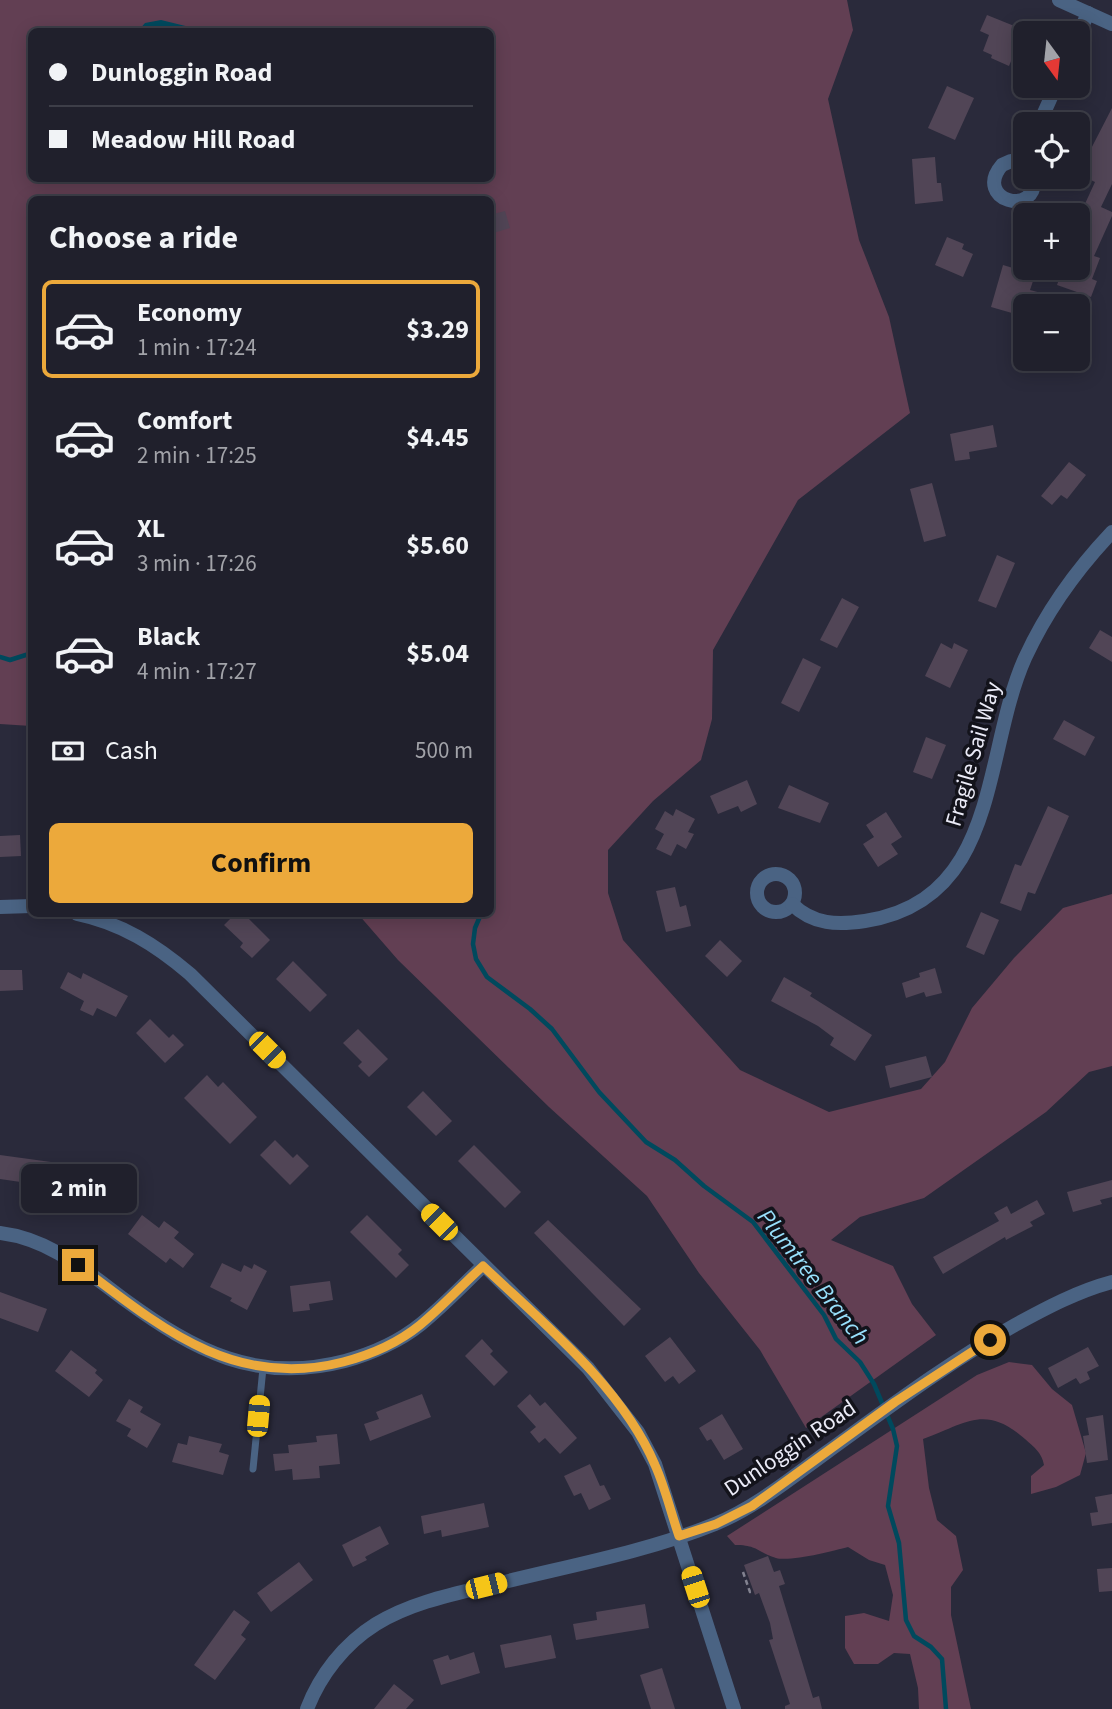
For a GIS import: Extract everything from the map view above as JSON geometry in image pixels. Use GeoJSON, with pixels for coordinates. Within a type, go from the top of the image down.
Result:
{"type":"FeatureCollection","features":[{"type":"Feature","properties":{"kind":"street"},"geometry":{"type":"LineString","coordinates":[[1059,0],[1112,24]]}},
{"type":"Feature","properties":{"kind":"street"},"geometry":{"type":"LineString","coordinates":[[1085,21],[1088,13]]}},
{"type":"Feature","properties":{"kind":"street"},"geometry":{"type":"LineString","coordinates":[[1013,161],[1002,165],[996,172],[996,190],[1008,201],[1017,202],[1026,198],[1033,189]]}},
{"type":"Feature","properties":{"kind":"street","name":"Fragile Sail Way"},"geometry":{"type":"LineString","coordinates":[[792,904],[803,915],[816,921],[846,923],[870,920],[916,902],[939,886],[960,863],[975,837],[1009,702],[1024,661],[1043,620],[1068,583],[1112,532]]}},
{"type":"Feature","properties":{"kind":"street"},"geometry":{"type":"LineString","coordinates":[[0,907],[28,906]]}},
{"type":"Feature","properties":{"kind":"street"},"geometry":{"type":"LineString","coordinates":[[87,917],[117,926],[140,937],[164,952],[190,974],[582,1361],[638,1432],[655,1464],[734,1709]]}},
{"type":"Feature","properties":{"kind":"street"},"geometry":{"type":"LineString","coordinates":[[0,1233],[38,1242],[64,1255],[159,1325],[188,1342],[223,1358],[263,1368],[291,1370],[322,1367],[355,1359],[388,1345],[420,1325],[483,1266]]}},
{"type":"Feature","properties":{"kind":"street","name":"Dunloggin Road"},"geometry":{"type":"LineString","coordinates":[[307,1709],[322,1678],[342,1651],[374,1625],[408,1608],[716,1524],[752,1506],[895,1402],[990,1340],[1040,1312],[1112,1282]]}},
{"type":"Feature","properties":{"kind":"lane"},"geometry":{"type":"LineString","coordinates":[[253,1469],[263,1368]]}},
{"type":"Feature","properties":{"kind":"path"},"geometry":{"type":"LineString","coordinates":[[743,1572],[750,1592],[753,1591]]}},
{"type":"Feature","properties":{"kind":"shaded area"},"geometry":{"type":"Polygon","coordinates":[[[0,0],[847,0],[853,30],[828,99],[859,240],[889,317],[910,413],[798,500],[713,650],[712,719],[701,760],[653,801],[608,850],[608,893],[623,940],[740,1070],[829,1112],[921,1089],[945,1062],[972,1008],[1014,958],[1063,908],[1112,894],[1112,1066],[1089,1072],[1046,1112],[924,1198],[860,1217],[831,1240],[893,1266],[912,1304],[936,1335],[806,1428],[760,1350],[699,1273],[647,1196],[549,1107],[398,960],[361,917],[494,917],[494,196],[28,196],[28,726],[0,724],[0,0]]]}},
{"type":"Feature","properties":{"kind":"shaded area"},"geometry":{"type":"Polygon","coordinates":[[[1009,1362],[1032,1365],[1052,1389],[1072,1405],[1086,1453],[1080,1475],[1056,1487],[1031,1494],[1031,1476],[1044,1465],[1043,1461],[1034,1448],[1011,1428],[987,1419],[976,1420],[923,1439],[929,1488],[937,1520],[956,1536],[963,1570],[951,1587],[951,1615],[971,1709],[919,1709],[918,1688],[910,1654],[894,1653],[878,1664],[854,1664],[845,1648],[845,1616],[864,1613],[889,1621],[893,1595],[885,1565],[869,1560],[848,1547],[801,1557],[776,1558],[753,1548],[735,1545],[727,1536],[977,1375],[1009,1362]]]}},
{"type":"Feature","properties":{"kind":"water"},"geometry":{"type":"Polygon","coordinates":[[[161,20],[194,28],[141,28],[145,23],[161,20]]]}},
{"type":"Feature","properties":{"kind":"building"},"geometry":{"type":"Polygon","coordinates":[[[987,15],[1013,26],[1013,56],[1009,66],[983,51],[989,35],[980,31],[987,15]]]}},
{"type":"Feature","properties":{"kind":"building"},"geometry":{"type":"Polygon","coordinates":[[[947,86],[974,98],[955,140],[928,128],[947,86]]]}},
{"type":"Feature","properties":{"kind":"building"},"geometry":{"type":"Polygon","coordinates":[[[1112,108],[1112,184],[1101,207],[1112,212],[1112,216],[1094,256],[1100,258],[1092,279],[1097,281],[1091,297],[1090,294],[1057,285],[1059,280],[1090,280],[1090,203],[1085,203],[1095,182],[1090,180],[1090,151],[1112,108]]]}},
{"type":"Feature","properties":{"kind":"building"},"geometry":{"type":"Polygon","coordinates":[[[935,157],[937,183],[941,183],[943,201],[915,204],[912,159],[935,157]]]}},
{"type":"Feature","properties":{"kind":"building"},"geometry":{"type":"Polygon","coordinates":[[[505,211],[510,228],[494,233],[494,214],[505,211]]]}},
{"type":"Feature","properties":{"kind":"building"},"geometry":{"type":"Polygon","coordinates":[[[947,237],[964,244],[962,249],[973,254],[963,277],[935,265],[947,237]]]}},
{"type":"Feature","properties":{"kind":"building"},"geometry":{"type":"Polygon","coordinates":[[[1003,265],[1013,268],[1013,280],[1033,281],[1030,290],[1045,294],[1013,294],[1013,313],[991,307],[1003,265]]]}},
{"type":"Feature","properties":{"kind":"building"},"geometry":{"type":"Polygon","coordinates":[[[993,425],[997,447],[969,452],[970,459],[955,461],[950,434],[993,425]]]}},
{"type":"Feature","properties":{"kind":"building"},"geometry":{"type":"Polygon","coordinates":[[[1069,462],[1086,475],[1067,499],[1061,495],[1052,505],[1041,496],[1069,462]]]}},
{"type":"Feature","properties":{"kind":"building"},"geometry":{"type":"Polygon","coordinates":[[[932,483],[946,536],[924,542],[910,489],[932,483]]]}},
{"type":"Feature","properties":{"kind":"building"},"geometry":{"type":"Polygon","coordinates":[[[997,555],[1015,563],[996,608],[978,601],[997,555]]]}},
{"type":"Feature","properties":{"kind":"building"},"geometry":{"type":"Polygon","coordinates":[[[842,598],[859,607],[837,648],[820,640],[842,598]]]}},
{"type":"Feature","properties":{"kind":"building"},"geometry":{"type":"Polygon","coordinates":[[[1100,630],[1112,637],[1112,662],[1089,648],[1100,630]]]}},
{"type":"Feature","properties":{"kind":"building"},"geometry":{"type":"Polygon","coordinates":[[[941,643],[952,649],[954,643],[968,650],[950,688],[925,676],[941,643]]]}},
{"type":"Feature","properties":{"kind":"building"},"geometry":{"type":"Polygon","coordinates":[[[803,658],[821,667],[799,712],[781,703],[803,658]]]}},
{"type":"Feature","properties":{"kind":"building"},"geometry":{"type":"Polygon","coordinates":[[[1064,720],[1095,737],[1085,756],[1053,739],[1064,720]]]}},
{"type":"Feature","properties":{"kind":"building"},"geometry":{"type":"Polygon","coordinates":[[[926,737],[946,745],[932,779],[913,772],[926,737]]]}},
{"type":"Feature","properties":{"kind":"building"},"geometry":{"type":"Polygon","coordinates":[[[747,780],[757,804],[741,812],[738,806],[718,814],[710,796],[747,780]]]}},
{"type":"Feature","properties":{"kind":"building"},"geometry":{"type":"Polygon","coordinates":[[[789,785],[829,803],[820,823],[778,808],[789,785]]]}},
{"type":"Feature","properties":{"kind":"building"},"geometry":{"type":"Polygon","coordinates":[[[1048,806],[1069,816],[1035,894],[1028,892],[1021,911],[1000,903],[1015,864],[1021,866],[1048,806]]]}},
{"type":"Feature","properties":{"kind":"building"},"geometry":{"type":"Polygon","coordinates":[[[676,809],[695,819],[688,832],[694,834],[686,849],[677,844],[671,856],[656,849],[664,834],[655,829],[665,811],[673,816],[676,809]]]}},
{"type":"Feature","properties":{"kind":"building"},"geometry":{"type":"Polygon","coordinates":[[[886,812],[902,837],[891,844],[898,854],[878,867],[863,844],[874,837],[866,825],[886,812]]]}},
{"type":"Feature","properties":{"kind":"building"},"geometry":{"type":"Polygon","coordinates":[[[20,835],[21,856],[0,857],[0,836],[20,835]]]}},
{"type":"Feature","properties":{"kind":"building"},"geometry":{"type":"Polygon","coordinates":[[[675,887],[680,907],[686,905],[691,926],[666,932],[656,891],[675,887]]]}},
{"type":"Feature","properties":{"kind":"building"},"geometry":{"type":"Polygon","coordinates":[[[981,912],[999,920],[984,955],[966,947],[981,912]]]}},
{"type":"Feature","properties":{"kind":"building"},"geometry":{"type":"Polygon","coordinates":[[[232,917],[247,917],[270,940],[252,958],[240,947],[243,943],[224,925],[232,917]]]}},
{"type":"Feature","properties":{"kind":"building"},"geometry":{"type":"Polygon","coordinates":[[[720,940],[742,961],[727,977],[705,956],[720,940]]]}},
{"type":"Feature","properties":{"kind":"building"},"geometry":{"type":"Polygon","coordinates":[[[293,961],[327,995],[310,1012],[276,979],[293,961]]]}},
{"type":"Feature","properties":{"kind":"building"},"geometry":{"type":"Polygon","coordinates":[[[935,968],[942,993],[926,997],[924,992],[906,998],[902,983],[935,968]]]}},
{"type":"Feature","properties":{"kind":"building"},"geometry":{"type":"Polygon","coordinates":[[[0,970],[22,970],[23,990],[0,991],[0,970]]]}},
{"type":"Feature","properties":{"kind":"building"},"geometry":{"type":"Polygon","coordinates":[[[68,972],[81,979],[83,973],[128,996],[116,1017],[97,1008],[93,1016],[80,1010],[84,1001],[60,988],[68,972]]]}},
{"type":"Feature","properties":{"kind":"building"},"geometry":{"type":"Polygon","coordinates":[[[784,977],[872,1035],[855,1061],[830,1045],[834,1038],[818,1026],[771,1001],[784,977]]]}},
{"type":"Feature","properties":{"kind":"building"},"geometry":{"type":"Polygon","coordinates":[[[150,1019],[169,1038],[173,1034],[184,1045],[165,1063],[136,1033],[150,1019]]]}},
{"type":"Feature","properties":{"kind":"building"},"geometry":{"type":"Polygon","coordinates":[[[358,1029],[388,1059],[369,1077],[358,1066],[362,1062],[343,1043],[358,1029]]]}},
{"type":"Feature","properties":{"kind":"building"},"geometry":{"type":"Polygon","coordinates":[[[926,1056],[932,1077],[890,1088],[885,1066],[926,1056]]]}},
{"type":"Feature","properties":{"kind":"building"},"geometry":{"type":"Polygon","coordinates":[[[207,1075],[218,1087],[223,1082],[257,1117],[230,1144],[184,1098],[207,1075]]]}},
{"type":"Feature","properties":{"kind":"building"},"geometry":{"type":"Polygon","coordinates":[[[423,1091],[452,1121],[436,1136],[407,1107],[423,1091]]]}},
{"type":"Feature","properties":{"kind":"building"},"geometry":{"type":"Polygon","coordinates":[[[275,1140],[293,1158],[297,1154],[309,1166],[290,1185],[260,1155],[275,1140]]]}},
{"type":"Feature","properties":{"kind":"building"},"geometry":{"type":"Polygon","coordinates":[[[474,1145],[521,1192],[505,1208],[458,1161],[474,1145]]]}},
{"type":"Feature","properties":{"kind":"building"},"geometry":{"type":"Polygon","coordinates":[[[0,1155],[51,1162],[48,1186],[0,1179],[0,1155]]]}},
{"type":"Feature","properties":{"kind":"building"},"geometry":{"type":"Polygon","coordinates":[[[78,1174],[115,1194],[105,1213],[68,1192],[78,1174]]]}},
{"type":"Feature","properties":{"kind":"building"},"geometry":{"type":"Polygon","coordinates":[[[1112,1180],[1112,1197],[1100,1200],[1102,1204],[1073,1212],[1067,1192],[1112,1180]]]}},
{"type":"Feature","properties":{"kind":"building"},"geometry":{"type":"Polygon","coordinates":[[[1037,1200],[1045,1214],[1030,1222],[1033,1226],[1006,1240],[1005,1237],[943,1274],[933,1257],[999,1221],[994,1213],[1007,1206],[1011,1214],[1037,1200]]]}},
{"type":"Feature","properties":{"kind":"building"},"geometry":{"type":"Polygon","coordinates":[[[142,1215],[159,1228],[164,1221],[179,1232],[174,1238],[194,1254],[183,1268],[170,1258],[166,1263],[128,1234],[142,1215]]]}},
{"type":"Feature","properties":{"kind":"building"},"geometry":{"type":"Polygon","coordinates":[[[367,1215],[402,1250],[398,1254],[409,1265],[396,1278],[350,1232],[367,1215]]]}},
{"type":"Feature","properties":{"kind":"building"},"geometry":{"type":"Polygon","coordinates":[[[548,1220],[641,1309],[624,1326],[534,1233],[548,1220]]]}},
{"type":"Feature","properties":{"kind":"building"},"geometry":{"type":"Polygon","coordinates":[[[222,1263],[241,1272],[244,1265],[252,1269],[254,1264],[267,1271],[247,1310],[230,1301],[232,1298],[210,1287],[222,1263]]]}},
{"type":"Feature","properties":{"kind":"building"},"geometry":{"type":"Polygon","coordinates":[[[330,1281],[333,1300],[309,1304],[310,1310],[293,1312],[290,1286],[330,1281]]]}},
{"type":"Feature","properties":{"kind":"building"},"geometry":{"type":"Polygon","coordinates":[[[0,1292],[47,1309],[38,1332],[0,1318],[0,1292]]]}},
{"type":"Feature","properties":{"kind":"building"},"geometry":{"type":"Polygon","coordinates":[[[670,1337],[696,1371],[679,1384],[673,1376],[665,1382],[645,1356],[670,1337]]]}},
{"type":"Feature","properties":{"kind":"building"},"geometry":{"type":"Polygon","coordinates":[[[482,1339],[493,1351],[490,1354],[508,1372],[494,1386],[465,1356],[482,1339]]]}},
{"type":"Feature","properties":{"kind":"building"},"geometry":{"type":"Polygon","coordinates":[[[1088,1347],[1099,1366],[1087,1372],[1090,1379],[1080,1384],[1076,1378],[1058,1388],[1048,1368],[1088,1347]]]}},
{"type":"Feature","properties":{"kind":"building"},"geometry":{"type":"Polygon","coordinates":[[[71,1350],[97,1370],[95,1373],[103,1380],[89,1397],[55,1371],[71,1350]]]}},
{"type":"Feature","properties":{"kind":"building"},"geometry":{"type":"Polygon","coordinates":[[[422,1394],[431,1417],[370,1441],[364,1424],[379,1419],[376,1412],[422,1394]]]}},
{"type":"Feature","properties":{"kind":"building"},"geometry":{"type":"Polygon","coordinates":[[[530,1394],[540,1406],[545,1402],[577,1438],[560,1454],[545,1438],[539,1443],[530,1432],[536,1427],[517,1406],[530,1394]]]}},
{"type":"Feature","properties":{"kind":"building"},"geometry":{"type":"Polygon","coordinates":[[[129,1399],[143,1407],[140,1412],[161,1424],[147,1448],[127,1436],[131,1429],[116,1421],[129,1399]]]}},
{"type":"Feature","properties":{"kind":"building"},"geometry":{"type":"Polygon","coordinates":[[[722,1414],[743,1449],[724,1460],[711,1439],[707,1441],[699,1428],[722,1414]]]}},
{"type":"Feature","properties":{"kind":"building"},"geometry":{"type":"Polygon","coordinates":[[[1103,1415],[1108,1460],[1087,1463],[1083,1436],[1089,1435],[1086,1418],[1103,1415]]]}},
{"type":"Feature","properties":{"kind":"building"},"geometry":{"type":"Polygon","coordinates":[[[337,1434],[340,1464],[319,1466],[320,1478],[293,1480],[292,1469],[275,1471],[273,1454],[289,1453],[288,1445],[317,1442],[316,1436],[337,1434]]]}},
{"type":"Feature","properties":{"kind":"building"},"geometry":{"type":"Polygon","coordinates":[[[189,1436],[222,1444],[219,1452],[229,1455],[223,1475],[172,1462],[178,1443],[187,1445],[189,1436]]]}},
{"type":"Feature","properties":{"kind":"building"},"geometry":{"type":"Polygon","coordinates":[[[590,1464],[600,1486],[604,1485],[611,1499],[589,1510],[581,1493],[574,1496],[564,1476],[590,1464]]]}},
{"type":"Feature","properties":{"kind":"building"},"geometry":{"type":"Polygon","coordinates":[[[1112,1494],[1112,1523],[1092,1526],[1090,1513],[1098,1512],[1095,1497],[1112,1494]]]}},
{"type":"Feature","properties":{"kind":"building"},"geometry":{"type":"Polygon","coordinates":[[[484,1503],[489,1527],[442,1537],[441,1530],[424,1534],[421,1516],[484,1503]]]}},
{"type":"Feature","properties":{"kind":"building"},"geometry":{"type":"Polygon","coordinates":[[[380,1526],[389,1544],[353,1567],[342,1545],[380,1526]]]}},
{"type":"Feature","properties":{"kind":"building"},"geometry":{"type":"Polygon","coordinates":[[[768,1556],[774,1572],[780,1570],[785,1584],[779,1586],[813,1698],[819,1696],[822,1709],[785,1709],[785,1706],[790,1704],[769,1640],[773,1639],[770,1623],[759,1593],[755,1595],[744,1565],[768,1556]]]}},
{"type":"Feature","properties":{"kind":"building"},"geometry":{"type":"Polygon","coordinates":[[[299,1562],[313,1580],[271,1612],[257,1593],[299,1562]]]}},
{"type":"Feature","properties":{"kind":"building"},"geometry":{"type":"Polygon","coordinates":[[[1112,1568],[1112,1591],[1099,1592],[1097,1569],[1112,1568]]]}},
{"type":"Feature","properties":{"kind":"building"},"geometry":{"type":"Polygon","coordinates":[[[645,1604],[649,1628],[576,1640],[573,1624],[597,1620],[596,1612],[645,1604]]]}},
{"type":"Feature","properties":{"kind":"building"},"geometry":{"type":"Polygon","coordinates":[[[234,1610],[250,1622],[241,1635],[246,1639],[215,1680],[194,1665],[234,1610]]]}},
{"type":"Feature","properties":{"kind":"building"},"geometry":{"type":"Polygon","coordinates":[[[551,1635],[556,1658],[505,1668],[500,1645],[551,1635]]]}},
{"type":"Feature","properties":{"kind":"building"},"geometry":{"type":"Polygon","coordinates":[[[474,1652],[480,1673],[441,1685],[433,1660],[448,1655],[450,1660],[474,1652]]]}},
{"type":"Feature","properties":{"kind":"building"},"geometry":{"type":"Polygon","coordinates":[[[662,1668],[675,1709],[651,1709],[640,1675],[662,1668]]]}},
{"type":"Feature","properties":{"kind":"building"},"geometry":{"type":"Polygon","coordinates":[[[394,1684],[414,1700],[406,1709],[374,1709],[394,1684]]]}},
{"type":"Feature","properties":{"kind":"waterway","name":"Plumtree Branch"},"geometry":{"type":"LineString","coordinates":[[0,657],[10,660],[28,654]]}},
{"type":"Feature","properties":{"kind":"waterway","name":"Plumtree Branch"},"geometry":{"type":"LineString","coordinates":[[480,917],[473,944],[476,959],[487,977],[552,1029],[599,1092],[646,1142],[675,1160],[704,1186],[753,1222],[824,1315],[836,1339],[860,1362],[874,1384],[893,1429],[897,1446],[888,1506],[899,1543],[906,1620],[914,1636],[931,1647],[942,1659],[946,1709]]}},
{"type":"Feature","properties":{"kind":"route"},"geometry":{"type":"LineString","coordinates":[[78,1265],[159,1325],[188,1342],[223,1358],[257,1368],[291,1370],[322,1367],[355,1359],[388,1345],[420,1325],[483,1266],[576,1354],[638,1432],[655,1464],[679,1536],[716,1524],[752,1506],[895,1402],[990,1340]]}}]}
